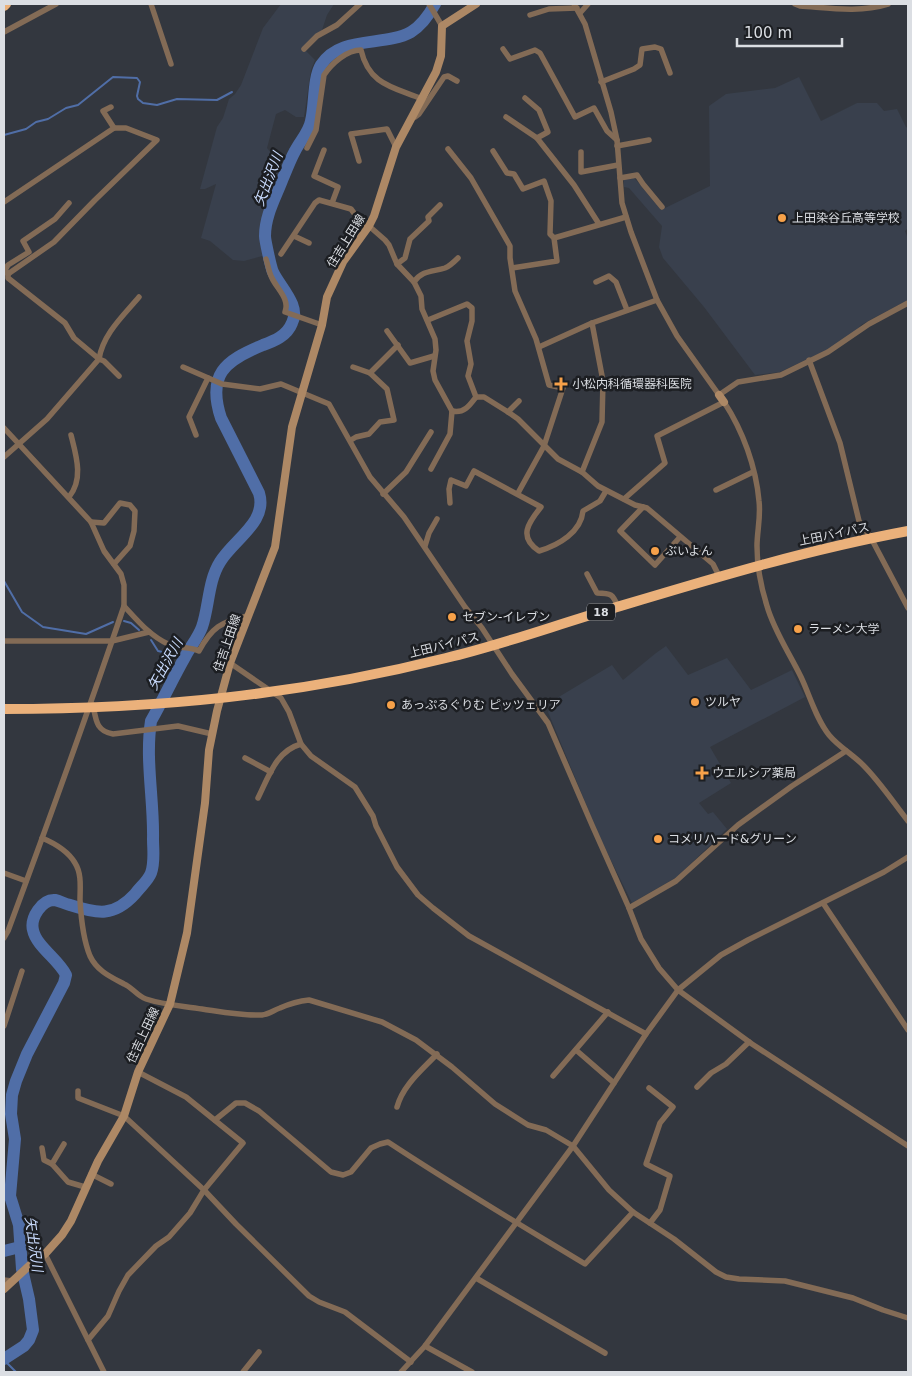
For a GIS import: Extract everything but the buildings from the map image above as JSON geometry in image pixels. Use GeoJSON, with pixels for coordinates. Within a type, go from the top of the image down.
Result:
{"type":"FeatureCollection","features":[{"type":"Feature","properties":{"kind":"highway","name":"上田バイパス"},"geometry":{"type":"LineString","coordinates":[[4,709],[168,704],[293,690],[383,673],[493,646],[757,565],[908,531]]}},
{"type":"Feature","properties":{"kind":"main road"},"geometry":{"type":"LineString","coordinates":[[442,26],[476,4]]}},
{"type":"Feature","properties":{"kind":"main road","name":"住吉上田線"},"geometry":{"type":"LineString","coordinates":[[4,1289],[11,1279],[45,1254],[62,1235],[71,1221],[91,1174],[124,1116],[138,1072],[170,1004],[187,933],[205,803],[212,734],[230,663],[275,547],[292,427],[301,391],[322,325],[327,297],[343,262],[374,216],[396,147],[439,64],[442,26]]}},
{"type":"Feature","properties":{"kind":"main road"},"geometry":{"type":"LineString","coordinates":[[719,395],[724,402]]}},
{"type":"Feature","properties":{"kind":"street"},"geometry":{"type":"LineString","coordinates":[[4,32],[56,4]]}},
{"type":"Feature","properties":{"kind":"street"},"geometry":{"type":"LineString","coordinates":[[151,4],[171,64]]}},
{"type":"Feature","properties":{"kind":"street"},"geometry":{"type":"LineString","coordinates":[[304,48],[317,36],[337,25],[360,4]]}},
{"type":"Feature","properties":{"kind":"street"},"geometry":{"type":"LineString","coordinates":[[430,4],[442,26]]}},
{"type":"Feature","properties":{"kind":"street"},"geometry":{"type":"LineString","coordinates":[[530,15],[549,9],[577,8],[588,4]]}},
{"type":"Feature","properties":{"kind":"street"},"geometry":{"type":"LineString","coordinates":[[795,4],[855,10],[876,8],[888,4]]}},
{"type":"Feature","properties":{"kind":"street"},"geometry":{"type":"LineString","coordinates":[[577,8],[584,24],[611,112],[617,143],[622,203],[626,217],[657,300],[677,336],[719,395],[738,382],[781,375],[828,352],[868,324],[908,303]]}},
{"type":"Feature","properties":{"kind":"street"},"geometry":{"type":"LineString","coordinates":[[601,82],[634,69],[640,65],[642,49],[655,47],[661,49],[670,73]]}},
{"type":"Feature","properties":{"kind":"street"},"geometry":{"type":"LineString","coordinates":[[503,49],[510,59],[535,50],[540,53],[575,117],[594,108],[607,131],[617,143]]}},
{"type":"Feature","properties":{"kind":"street"},"geometry":{"type":"LineString","coordinates":[[307,148],[316,130],[324,75],[327,70],[349,52],[361,50],[370,72],[380,82],[424,96],[429,94],[446,76],[457,81]]}},
{"type":"Feature","properties":{"kind":"street"},"geometry":{"type":"LineString","coordinates":[[413,116],[415,117],[418,114],[439,84]]}},
{"type":"Feature","properties":{"kind":"street"},"geometry":{"type":"LineString","coordinates":[[525,98],[539,110],[548,132],[537,138]]}},
{"type":"Feature","properties":{"kind":"street"},"geometry":{"type":"LineString","coordinates":[[111,107],[103,111],[114,128]]}},
{"type":"Feature","properties":{"kind":"street"},"geometry":{"type":"LineString","coordinates":[[506,117],[537,138],[574,185],[600,224]]}},
{"type":"Feature","properties":{"kind":"street"},"geometry":{"type":"LineString","coordinates":[[4,202],[114,128],[126,128],[157,140],[54,242],[8,274]]}},
{"type":"Feature","properties":{"kind":"street"},"geometry":{"type":"LineString","coordinates":[[359,161],[351,134],[387,129],[396,147]]}},
{"type":"Feature","properties":{"kind":"street"},"geometry":{"type":"LineString","coordinates":[[617,143],[649,140]]}},
{"type":"Feature","properties":{"kind":"street"},"geometry":{"type":"LineString","coordinates":[[448,149],[466,172],[499,224],[510,246],[515,291],[539,347],[549,385],[563,388],[544,446],[518,493]]}},
{"type":"Feature","properties":{"kind":"street"},"geometry":{"type":"LineString","coordinates":[[324,150],[314,176],[338,187],[332,203]]}},
{"type":"Feature","properties":{"kind":"street"},"geometry":{"type":"LineString","coordinates":[[493,151],[507,173],[514,174],[523,189],[544,181],[551,201],[550,234],[554,238],[557,261],[512,268]]}},
{"type":"Feature","properties":{"kind":"street"},"geometry":{"type":"LineString","coordinates":[[581,152],[581,172],[618,165]]}},
{"type":"Feature","properties":{"kind":"street"},"geometry":{"type":"LineString","coordinates":[[620,178],[638,175],[662,207]]}},
{"type":"Feature","properties":{"kind":"street"},"geometry":{"type":"LineString","coordinates":[[281,254],[315,203],[319,200],[351,209],[362,224],[369,226],[390,245],[397,264],[414,282],[421,296],[422,309],[435,339],[436,350],[433,371],[435,380],[452,411],[450,434],[430,469]]}},
{"type":"Feature","properties":{"kind":"street"},"geometry":{"type":"LineString","coordinates":[[69,203],[55,219],[24,241],[29,252],[8,265],[5,270],[8,278],[65,323],[74,338],[104,361],[119,376]]}},
{"type":"Feature","properties":{"kind":"street"},"geometry":{"type":"LineString","coordinates":[[397,264],[405,258],[410,239],[429,221],[428,216],[440,205]]}},
{"type":"Feature","properties":{"kind":"street"},"geometry":{"type":"LineString","coordinates":[[554,238],[626,217]]}},
{"type":"Feature","properties":{"kind":"street"},"geometry":{"type":"LineString","coordinates":[[294,236],[309,243]]}},
{"type":"Feature","properties":{"kind":"street"},"geometry":{"type":"LineString","coordinates":[[266,258],[271,277],[284,296],[287,306],[285,312],[322,325]]}},
{"type":"Feature","properties":{"kind":"street"},"geometry":{"type":"LineString","coordinates":[[414,282],[424,272],[446,268],[458,258]]}},
{"type":"Feature","properties":{"kind":"street"},"geometry":{"type":"LineString","coordinates":[[596,282],[609,276],[616,282],[627,310]]}},
{"type":"Feature","properties":{"kind":"street"},"geometry":{"type":"LineString","coordinates":[[4,457],[47,419],[99,359],[101,347],[106,337],[138,297]]}},
{"type":"Feature","properties":{"kind":"street"},"geometry":{"type":"LineString","coordinates":[[539,347],[592,323],[657,300]]}},
{"type":"Feature","properties":{"kind":"street"},"geometry":{"type":"LineString","coordinates":[[428,320],[467,304],[472,308],[472,321],[467,341],[471,364],[468,376],[476,397]]}},
{"type":"Feature","properties":{"kind":"street"},"geometry":{"type":"LineString","coordinates":[[582,472],[602,422],[603,381],[592,323]]}},
{"type":"Feature","properties":{"kind":"street"},"geometry":{"type":"LineString","coordinates":[[386,331],[410,363],[434,356]]}},
{"type":"Feature","properties":{"kind":"street"},"geometry":{"type":"LineString","coordinates":[[370,372],[398,345]]}},
{"type":"Feature","properties":{"kind":"street"},"geometry":{"type":"LineString","coordinates":[[809,360],[840,443],[859,521],[871,538],[908,608]]}},
{"type":"Feature","properties":{"kind":"street"},"geometry":{"type":"LineString","coordinates":[[184,367],[222,384],[260,389],[281,384],[329,404],[370,477],[404,517],[425,546],[450,586],[482,628],[512,674],[548,723],[629,908],[641,940],[659,968],[678,990],[749,1042],[908,1146]]}},
{"type":"Feature","properties":{"kind":"street"},"geometry":{"type":"LineString","coordinates":[[350,440],[369,434],[380,422],[394,420],[387,389],[370,372],[353,367]]}},
{"type":"Feature","properties":{"kind":"street"},"geometry":{"type":"LineString","coordinates":[[196,435],[189,417],[209,378]]}},
{"type":"Feature","properties":{"kind":"street"},"geometry":{"type":"LineString","coordinates":[[452,411],[456,412],[466,409],[476,397]]}},
{"type":"Feature","properties":{"kind":"street"},"geometry":{"type":"LineString","coordinates":[[476,397],[484,397],[518,419],[558,459],[582,472],[606,491],[647,508],[713,564],[719,576]]}},
{"type":"Feature","properties":{"kind":"street"},"geometry":{"type":"LineString","coordinates":[[508,412],[520,401]]}},
{"type":"Feature","properties":{"kind":"street"},"geometry":{"type":"LineString","coordinates":[[624,499],[665,462],[657,436],[724,402],[740,430],[754,472],[759,501],[760,523],[757,565],[767,607],[820,720],[829,734],[862,764],[908,821]]}},
{"type":"Feature","properties":{"kind":"street"},"geometry":{"type":"LineString","coordinates":[[4,428],[92,522],[104,551],[121,574],[124,585],[124,606],[78,740],[4,938]]}},
{"type":"Feature","properties":{"kind":"street"},"geometry":{"type":"LineString","coordinates":[[383,494],[406,472],[431,432]]}},
{"type":"Feature","properties":{"kind":"street"},"geometry":{"type":"LineString","coordinates":[[69,497],[76,484],[78,474],[71,435]]}},
{"type":"Feature","properties":{"kind":"street"},"geometry":{"type":"LineString","coordinates":[[450,503],[449,489],[452,480],[466,486],[474,470],[518,493],[541,506],[526,529],[527,536],[533,547],[539,551],[550,548],[578,528],[582,520],[583,511],[600,501],[606,491]]}},
{"type":"Feature","properties":{"kind":"street"},"geometry":{"type":"LineString","coordinates":[[716,490],[754,472]]}},
{"type":"Feature","properties":{"kind":"street"},"geometry":{"type":"LineString","coordinates":[[92,522],[104,523],[120,503],[130,505],[135,511],[130,546],[114,564]]}},
{"type":"Feature","properties":{"kind":"street"},"geometry":{"type":"LineString","coordinates":[[643,506],[620,530],[654,564],[680,537]]}},
{"type":"Feature","properties":{"kind":"street"},"geometry":{"type":"LineString","coordinates":[[425,546],[429,533],[437,519]]}},
{"type":"Feature","properties":{"kind":"street"},"geometry":{"type":"LineString","coordinates":[[588,574],[597,593],[613,596],[618,607]]}},
{"type":"Feature","properties":{"kind":"street"},"geometry":{"type":"LineString","coordinates":[[124,606],[149,632],[170,645],[199,651],[207,636],[223,622],[247,616]]}},
{"type":"Feature","properties":{"kind":"street"},"geometry":{"type":"LineString","coordinates":[[4,641],[112,641],[149,632]]}},
{"type":"Feature","properties":{"kind":"street"},"geometry":{"type":"LineString","coordinates":[[230,663],[280,698],[291,717],[301,744],[311,756],[355,787],[373,816],[376,826],[397,867],[418,895],[469,936],[646,1034]]}},
{"type":"Feature","properties":{"kind":"street"},"geometry":{"type":"LineString","coordinates":[[92,697],[97,724],[102,731],[113,734],[178,726],[212,734]]}},
{"type":"Feature","properties":{"kind":"street"},"geometry":{"type":"LineString","coordinates":[[258,798],[282,753],[293,746],[301,744]]}},
{"type":"Feature","properties":{"kind":"street"},"geometry":{"type":"LineString","coordinates":[[629,908],[676,880],[738,825],[792,786],[846,751]]}},
{"type":"Feature","properties":{"kind":"street"},"geometry":{"type":"LineString","coordinates":[[245,758],[271,772]]}},
{"type":"Feature","properties":{"kind":"street"},"geometry":{"type":"LineString","coordinates":[[42,838],[53,843],[75,862],[80,875],[81,915],[87,948],[96,965],[115,981],[125,984],[139,996],[170,1004],[252,1015],[266,1015],[299,1001],[309,1000],[382,1022],[416,1040],[436,1054],[495,1104],[528,1125],[546,1130],[573,1146],[609,1190],[633,1212],[716,1272],[726,1277],[739,1279],[785,1281],[853,1298],[908,1318]]}},
{"type":"Feature","properties":{"kind":"street"},"geometry":{"type":"LineString","coordinates":[[401,1372],[425,1346],[573,1146],[646,1034],[678,990],[721,956],[748,940],[884,872],[908,857]]}},
{"type":"Feature","properties":{"kind":"street"},"geometry":{"type":"LineString","coordinates":[[4,873],[26,881]]}},
{"type":"Feature","properties":{"kind":"street"},"geometry":{"type":"LineString","coordinates":[[823,903],[908,1030]]}},
{"type":"Feature","properties":{"kind":"street"},"geometry":{"type":"LineString","coordinates":[[4,1026],[22,971]]}},
{"type":"Feature","properties":{"kind":"street"},"geometry":{"type":"LineString","coordinates":[[552,1076],[608,1012]]}},
{"type":"Feature","properties":{"kind":"street"},"geometry":{"type":"LineString","coordinates":[[697,1086],[726,1064],[749,1042]]}},
{"type":"Feature","properties":{"kind":"street"},"geometry":{"type":"LineString","coordinates":[[576,1050],[614,1083]]}},
{"type":"Feature","properties":{"kind":"street"},"geometry":{"type":"LineString","coordinates":[[397,1106],[406,1088],[436,1054]]}},
{"type":"Feature","properties":{"kind":"street"},"geometry":{"type":"LineString","coordinates":[[88,1340],[108,1316],[128,1276],[156,1246],[169,1237],[190,1213],[204,1190],[243,1142],[186,1097],[138,1072]]}},
{"type":"Feature","properties":{"kind":"street"},"geometry":{"type":"LineString","coordinates":[[649,1088],[673,1107],[660,1123],[646,1164],[670,1176],[660,1210],[650,1223]]}},
{"type":"Feature","properties":{"kind":"street"},"geometry":{"type":"LineString","coordinates":[[78,1091],[78,1098],[124,1116],[204,1190],[309,1296],[344,1312],[411,1362]]}},
{"type":"Feature","properties":{"kind":"street"},"geometry":{"type":"LineString","coordinates":[[215,1120],[236,1103],[245,1103],[259,1111],[332,1172],[343,1175],[351,1172],[371,1148],[388,1142],[491,1208],[585,1264],[633,1212]]}},
{"type":"Feature","properties":{"kind":"street"},"geometry":{"type":"LineString","coordinates":[[52,1164],[64,1144]]}},
{"type":"Feature","properties":{"kind":"street"},"geometry":{"type":"LineString","coordinates":[[42,1148],[44,1160],[52,1164],[68,1182],[85,1187]]}},
{"type":"Feature","properties":{"kind":"street"},"geometry":{"type":"LineString","coordinates":[[91,1174],[111,1184]]}},
{"type":"Feature","properties":{"kind":"street"},"geometry":{"type":"LineString","coordinates":[[45,1254],[104,1372]]}},
{"type":"Feature","properties":{"kind":"street"},"geometry":{"type":"LineString","coordinates":[[476,1278],[605,1354]]}},
{"type":"Feature","properties":{"kind":"street"},"geometry":{"type":"LineString","coordinates":[[425,1346],[472,1372]]}},
{"type":"Feature","properties":{"kind":"street"},"geometry":{"type":"LineString","coordinates":[[243,1372],[259,1352]]}},
{"type":"Feature","properties":{"kind":"shaded area"},"geometry":{"type":"Polygon","coordinates":[[[281,4],[334,4],[327,15],[322,30],[303,48],[315,60],[311,70],[304,117],[296,117],[285,110],[276,114],[267,148],[272,154],[279,171],[263,221],[262,237],[266,255],[244,261],[233,260],[210,241],[201,238],[216,184],[200,189],[217,127],[223,118],[229,99],[241,85],[263,28],[281,4]]]}},
{"type":"Feature","properties":{"kind":"shaded area","name":"上田染谷丘高等学校"},"geometry":{"type":"Polygon","coordinates":[[[799,77],[821,121],[857,103],[877,103],[884,111],[897,109],[908,128],[908,228],[905,231],[908,239],[908,300],[861,325],[854,334],[827,350],[780,372],[755,375],[704,307],[663,258],[659,247],[662,226],[629,188],[624,187],[624,179],[634,178],[661,210],[710,186],[709,106],[726,94],[775,88],[799,77]]]}},
{"type":"Feature","properties":{"kind":"shaded area"},"geometry":{"type":"Polygon","coordinates":[[[666,646],[688,675],[727,658],[751,690],[792,670],[805,697],[710,747],[731,783],[699,803],[708,814],[713,812],[727,829],[677,877],[632,903],[600,838],[548,712],[557,698],[612,665],[623,680],[666,646]]]}},
{"type":"Feature","properties":{"kind":"waterway","name":"矢出沢川"},"geometry":{"type":"LineString","coordinates":[[4,1359],[24,1346],[33,1330],[29,1299],[22,1269],[19,1225],[10,1196],[15,1139],[11,1114],[12,1095],[27,1054],[64,983],[66,975],[63,969],[38,942],[33,930],[33,920],[42,906],[55,900],[97,912],[113,910],[120,907],[135,894],[151,873],[154,856],[149,765],[151,721],[200,631],[216,569],[226,554],[248,530],[259,513],[259,493],[221,418],[216,391],[222,371],[229,364],[249,351],[284,335],[290,328],[294,317],[292,303],[273,272],[270,260],[265,236],[269,213],[297,147],[310,125],[315,84],[321,65],[339,49],[351,45],[388,39],[411,32],[425,20],[435,4]]}},
{"type":"Feature","properties":{"kind":"waterway"},"geometry":{"type":"LineString","coordinates":[[4,135],[26,129],[36,122],[48,119],[66,108],[78,105],[113,77],[137,78],[140,82],[138,99],[143,103],[157,105],[177,99],[217,100],[232,92]]}},
{"type":"Feature","properties":{"kind":"waterway"},"geometry":{"type":"LineString","coordinates":[[4,581],[22,612],[43,627],[86,634],[113,622]]}},
{"type":"Feature","properties":{"kind":"waterway"},"geometry":{"type":"LineString","coordinates":[[124,621],[131,623],[139,630]]}},
{"type":"Feature","properties":{"kind":"waterway"},"geometry":{"type":"LineString","coordinates":[[151,640],[158,651],[185,657]]}},
{"type":"Feature","properties":{"kind":"waterway"},"geometry":{"type":"LineString","coordinates":[[4,1251],[20,1247]]}},
{"type":"Feature","properties":{"kind":"waterway"},"geometry":{"type":"LineString","coordinates":[[4,1360],[16,1372]]}},
{"type":"Feature","properties":{"kind":"place","name":"上田染谷丘高等学校"},"geometry":{"type":"Point","coordinates":[782,218]}},
{"type":"Feature","properties":{"kind":"place","name":"小松内科循環器科医院"},"geometry":{"type":"Point","coordinates":[561,384]}},
{"type":"Feature","properties":{"kind":"place","name":"ぶいよん"},"geometry":{"type":"Point","coordinates":[655,551]}},
{"type":"Feature","properties":{"kind":"place","name":"セブン-イレブン"},"geometry":{"type":"Point","coordinates":[452,617]}},
{"type":"Feature","properties":{"kind":"place","name":"ラーメン大学"},"geometry":{"type":"Point","coordinates":[798,629]}},
{"type":"Feature","properties":{"kind":"place","name":"ツルヤ"},"geometry":{"type":"Point","coordinates":[695,702]}},
{"type":"Feature","properties":{"kind":"place","name":"あっぷるぐりむ ピッツェリア"},"geometry":{"type":"Point","coordinates":[391,705]}},
{"type":"Feature","properties":{"kind":"place","name":"ウエルシア薬局"},"geometry":{"type":"Point","coordinates":[702,773]}},
{"type":"Feature","properties":{"kind":"place","name":"コメリハード&グリーン"},"geometry":{"type":"Point","coordinates":[658,839]}}]}
